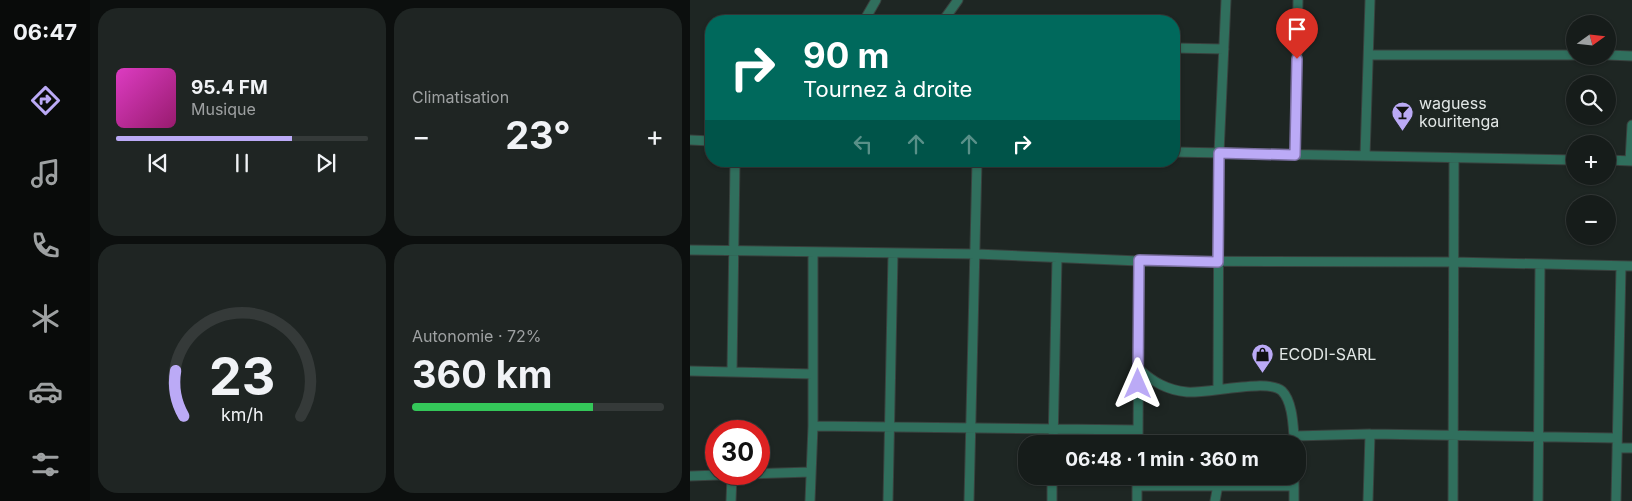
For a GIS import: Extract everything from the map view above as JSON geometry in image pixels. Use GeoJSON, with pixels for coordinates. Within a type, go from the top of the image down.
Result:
{"type":"FeatureCollection","features":[{"type":"Feature","properties":{"kind":"street"},"geometry":{"type":"LineString","coordinates":[[867,15],[876,0]]}},
{"type":"Feature","properties":{"kind":"street"},"geometry":{"type":"LineString","coordinates":[[947,15],[958,0]]}},
{"type":"Feature","properties":{"kind":"street"},"geometry":{"type":"LineString","coordinates":[[1218,388],[1219,153],[1226,0]]}},
{"type":"Feature","properties":{"kind":"street"},"geometry":{"type":"LineString","coordinates":[[1295,155],[1298,0]]}},
{"type":"Feature","properties":{"kind":"street"},"geometry":{"type":"LineString","coordinates":[[1365,156],[1370,0]]}},
{"type":"Feature","properties":{"kind":"street"},"geometry":{"type":"LineString","coordinates":[[1180,48],[1224,49]]}},
{"type":"Feature","properties":{"kind":"street"},"geometry":{"type":"LineString","coordinates":[[1369,54],[1566,55]]}},
{"type":"Feature","properties":{"kind":"street"},"geometry":{"type":"LineString","coordinates":[[1616,56],[1632,56]]}},
{"type":"Feature","properties":{"kind":"street"},"geometry":{"type":"LineString","coordinates":[[1616,160],[1631,161],[1632,125]]}},
{"type":"Feature","properties":{"kind":"street"},"geometry":{"type":"LineString","coordinates":[[690,140],[705,141]]}},
{"type":"Feature","properties":{"kind":"street"},"geometry":{"type":"LineString","coordinates":[[1180,152],[1566,160]]}},
{"type":"Feature","properties":{"kind":"street"},"geometry":{"type":"LineString","coordinates":[[1453,501],[1454,158]]}},
{"type":"Feature","properties":{"kind":"street"},"geometry":{"type":"LineString","coordinates":[[732,372],[736,167]]}},
{"type":"Feature","properties":{"kind":"street"},"geometry":{"type":"LineString","coordinates":[[969,501],[977,167]]}},
{"type":"Feature","properties":{"kind":"street"},"geometry":{"type":"LineString","coordinates":[[690,250],[976,254],[1218,262],[1453,262],[1632,266]]}},
{"type":"Feature","properties":{"kind":"street"},"geometry":{"type":"LineString","coordinates":[[810,501],[813,426],[813,252]]}},
{"type":"Feature","properties":{"kind":"street"},"geometry":{"type":"LineString","coordinates":[[888,501],[893,254]]}},
{"type":"Feature","properties":{"kind":"street"},"geometry":{"type":"LineString","coordinates":[[1053,435],[1057,258]]}},
{"type":"Feature","properties":{"kind":"street"},"geometry":{"type":"LineString","coordinates":[[1138,435],[1139,260]]}},
{"type":"Feature","properties":{"kind":"street"},"geometry":{"type":"LineString","coordinates":[[1538,501],[1540,264]]}},
{"type":"Feature","properties":{"kind":"street"},"geometry":{"type":"LineString","coordinates":[[1616,501],[1621,266]]}},
{"type":"Feature","properties":{"kind":"street"},"geometry":{"type":"LineString","coordinates":[[1139,369],[1159,385],[1172,389],[1195,392],[1218,388],[1277,388],[1283,392],[1287,400],[1293,435]]}},
{"type":"Feature","properties":{"kind":"street"},"geometry":{"type":"LineString","coordinates":[[690,372],[813,374]]}},
{"type":"Feature","properties":{"kind":"street"},"geometry":{"type":"LineString","coordinates":[[813,426],[1138,430]]}},
{"type":"Feature","properties":{"kind":"street"},"geometry":{"type":"LineString","coordinates":[[1368,501],[1370,434]]}},
{"type":"Feature","properties":{"kind":"street"},"geometry":{"type":"LineString","coordinates":[[1306,439],[1370,434],[1538,438],[1617,443],[1632,448]]}},
{"type":"Feature","properties":{"kind":"street"},"geometry":{"type":"LineString","coordinates":[[770,474],[810,472]]}},
{"type":"Feature","properties":{"kind":"street"},"geometry":{"type":"LineString","coordinates":[[690,476],[705,476]]}},
{"type":"Feature","properties":{"kind":"street"},"geometry":{"type":"LineString","coordinates":[[731,501],[732,485]]}},
{"type":"Feature","properties":{"kind":"street"},"geometry":{"type":"LineString","coordinates":[[1052,485],[1052,501]]}},
{"type":"Feature","properties":{"kind":"street"},"geometry":{"type":"LineString","coordinates":[[1137,501],[1137,486],[1218,485],[1216,501]]}},
{"type":"Feature","properties":{"kind":"street"},"geometry":{"type":"LineString","coordinates":[[1294,485],[1294,501]]}},
{"type":"Feature","properties":{"kind":"place","name":"waguess kouritenga"},"geometry":{"type":"Point","coordinates":[1403,131]}},
{"type":"Feature","properties":{"kind":"place","name":"ECODI-SARL"},"geometry":{"type":"Point","coordinates":[1263,373]}},
{"type":"Feature","properties":{"kind":"route"},"geometry":{"type":"LineString","coordinates":[[1138,384],[1139,260],[1218,262],[1219,153],[1295,155],[1297,59]]}}]}
